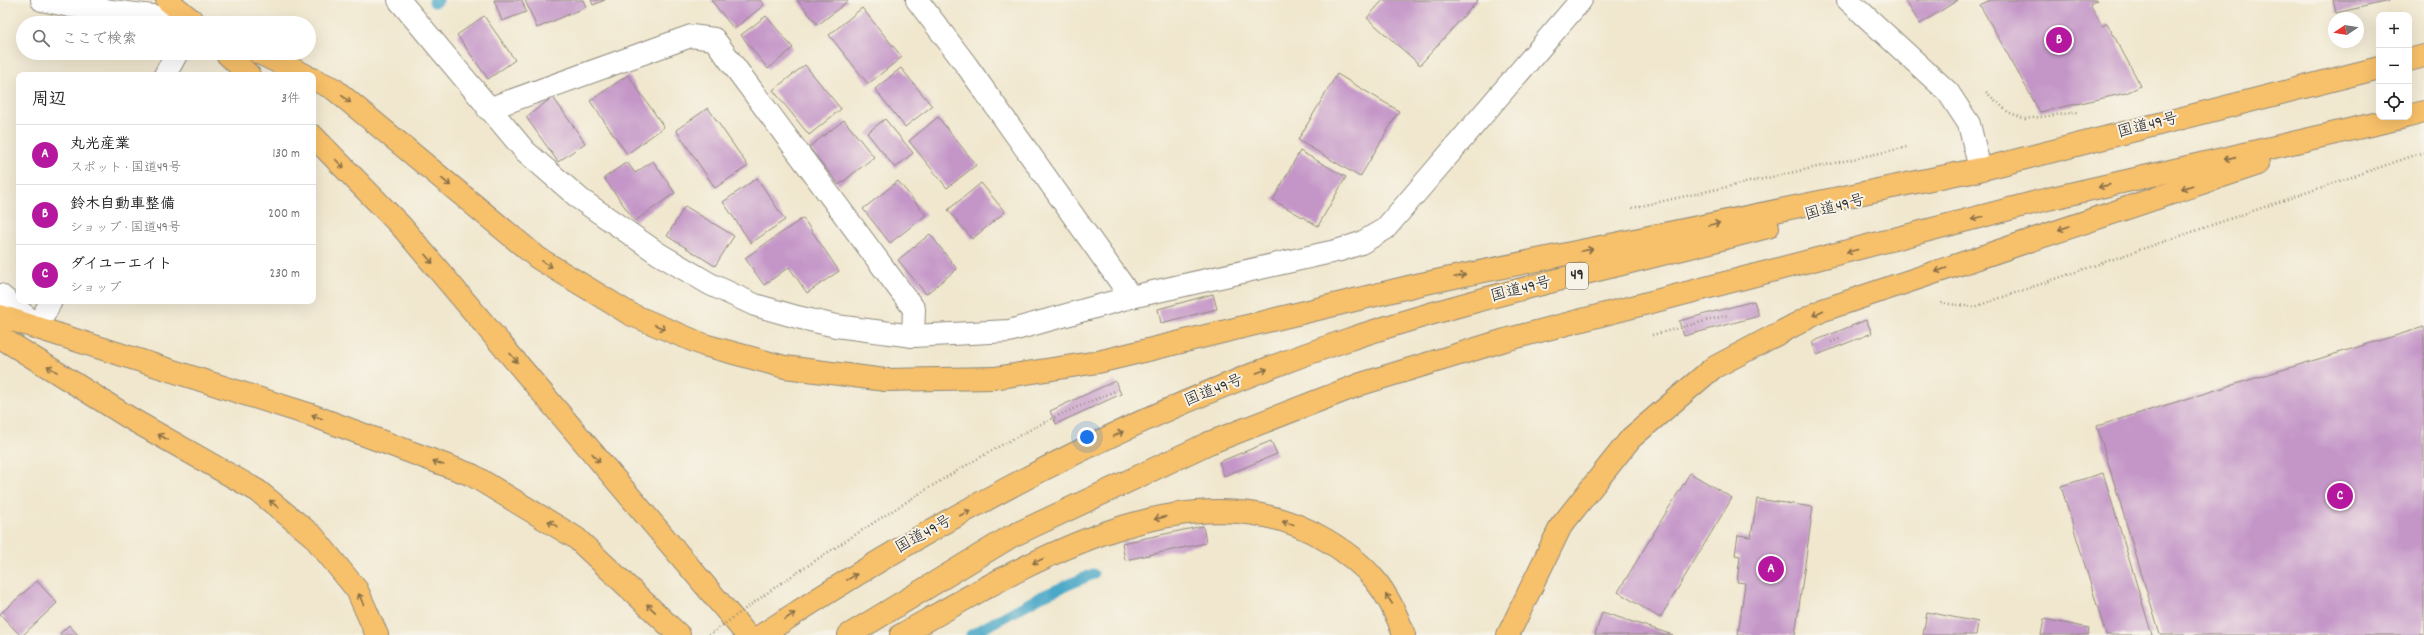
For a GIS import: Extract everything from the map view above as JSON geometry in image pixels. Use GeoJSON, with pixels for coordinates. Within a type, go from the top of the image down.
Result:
{"type":"FeatureCollection","features":[{"type":"Feature","properties":{"kind":"highway"},"geometry":{"type":"LineString","coordinates":[[167,0],[187,16]]}},
{"type":"Feature","properties":{"kind":"highway"},"geometry":{"type":"LineString","coordinates":[[2412,59],[2424,56]]}},
{"type":"Feature","properties":{"kind":"highway"},"geometry":{"type":"LineString","coordinates":[[233,60],[246,72]]}},
{"type":"Feature","properties":{"kind":"highway"},"geometry":{"type":"LineString","coordinates":[[274,60],[299,72]]}},
{"type":"Feature","properties":{"kind":"highway","name":"国道49号"},"geometry":{"type":"LineString","coordinates":[[762,635],[923,534],[1064,460],[1203,393],[1329,346],[1461,305],[1666,254],[1980,169],[2376,69]]}},
{"type":"Feature","properties":{"kind":"highway"},"geometry":{"type":"LineString","coordinates":[[316,80],[334,89],[538,258],[630,314],[704,345],[785,368],[885,380],[994,378],[1098,362],[1421,284],[1980,169]]}},
{"type":"Feature","properties":{"kind":"highway"},"geometry":{"type":"LineString","coordinates":[[2412,115],[2424,112]]}},
{"type":"Feature","properties":{"kind":"highway"},"geometry":{"type":"LineString","coordinates":[[1508,635],[1561,526],[1631,438],[1713,368],[1823,310],[2394,120]]}},
{"type":"Feature","properties":{"kind":"highway"},"geometry":{"type":"LineString","coordinates":[[849,635],[1010,538],[1209,443],[1361,384],[1505,340],[2048,199],[2384,123]]}},
{"type":"Feature","properties":{"kind":"highway"},"geometry":{"type":"LineString","coordinates":[[316,139],[402,227],[747,635]]}},
{"type":"Feature","properties":{"kind":"highway"},"geometry":{"type":"LineString","coordinates":[[0,316],[38,326],[310,415],[472,476],[576,538],[679,635]]}},
{"type":"Feature","properties":{"kind":"highway"},"geometry":{"type":"LineString","coordinates":[[0,337],[134,420],[258,491],[313,536],[357,590],[377,635]]}},
{"type":"Feature","properties":{"kind":"highway"},"geometry":{"type":"LineString","coordinates":[[902,635],[1007,576],[1077,542],[1123,527],[1208,510],[1255,514],[1307,528],[1343,550],[1374,577],[1394,608],[1404,635]]}},
{"type":"Feature","properties":{"kind":"street"},"geometry":{"type":"LineString","coordinates":[[42,0],[70,6],[148,16]]}},
{"type":"Feature","properties":{"kind":"street"},"geometry":{"type":"LineString","coordinates":[[399,0],[488,109],[525,151],[580,199],[659,254],[710,284],[755,305],[836,326],[913,336],[1009,331],[1131,297],[1340,250],[1361,243],[1385,229],[1581,0]]}},
{"type":"Feature","properties":{"kind":"street"},"geometry":{"type":"LineString","coordinates":[[917,0],[967,66],[1131,297]]}},
{"type":"Feature","properties":{"kind":"street"},"geometry":{"type":"LineString","coordinates":[[1848,0],[1948,92],[1969,124],[1980,169]]}},
{"type":"Feature","properties":{"kind":"street"},"geometry":{"type":"LineString","coordinates":[[488,109],[691,36],[714,39],[914,309],[913,336]]}},
{"type":"Feature","properties":{"kind":"street"},"geometry":{"type":"LineString","coordinates":[[166,72],[172,60]]}},
{"type":"Feature","properties":{"kind":"street"},"geometry":{"type":"LineString","coordinates":[[0,295],[38,326],[49,304]]}},
{"type":"Feature","properties":{"kind":"path"},"geometry":{"type":"LineString","coordinates":[[1984,91],[2008,112],[2025,119],[2085,111]]}},
{"type":"Feature","properties":{"kind":"path"},"geometry":{"type":"LineString","coordinates":[[1937,303],[1974,307],[2424,152]]}},
{"type":"Feature","properties":{"kind":"path"},"geometry":{"type":"LineString","coordinates":[[1686,327],[1730,315]]}},
{"type":"Feature","properties":{"kind":"path"},"geometry":{"type":"LineString","coordinates":[[710,635],[781,583],[872,524],[993,451],[1052,419],[1117,390]]}},
{"type":"Feature","properties":{"kind":"building"},"geometry":{"type":"Polygon","coordinates":[[[494,0],[522,0],[526,12],[502,21],[494,0]]]}},
{"type":"Feature","properties":{"kind":"building"},"geometry":{"type":"Polygon","coordinates":[[[525,0],[583,0],[586,7],[537,28],[525,0]]]}},
{"type":"Feature","properties":{"kind":"building"},"geometry":{"type":"Polygon","coordinates":[[[591,0],[605,0],[593,5],[591,0]]]}},
{"type":"Feature","properties":{"kind":"building"},"geometry":{"type":"Polygon","coordinates":[[[711,0],[760,0],[764,5],[734,29],[711,0]]]}},
{"type":"Feature","properties":{"kind":"building"},"geometry":{"type":"Polygon","coordinates":[[[797,0],[849,0],[818,25],[797,0]]]}},
{"type":"Feature","properties":{"kind":"building"},"geometry":{"type":"Polygon","coordinates":[[[1383,0],[1478,0],[1420,65],[1367,18],[1383,0]]]}},
{"type":"Feature","properties":{"kind":"building"},"geometry":{"type":"Polygon","coordinates":[[[1905,0],[1958,0],[1920,24],[1905,0]]]}},
{"type":"Feature","properties":{"kind":"building"},"geometry":{"type":"Polygon","coordinates":[[[1990,0],[2097,0],[2090,4],[2102,26],[2107,23],[2141,86],[2126,93],[2040,112],[1980,5],[1990,0]]]}},
{"type":"Feature","properties":{"kind":"building"},"geometry":{"type":"Polygon","coordinates":[[[2333,0],[2389,0],[2340,12],[2336,12],[2333,0]]]}},
{"type":"Feature","properties":{"kind":"building"},"geometry":{"type":"Polygon","coordinates":[[[862,8],[902,57],[868,84],[829,35],[862,8]]]}},
{"type":"Feature","properties":{"kind":"building"},"geometry":{"type":"Polygon","coordinates":[[[484,16],[515,60],[488,79],[457,35],[484,16]]]}},
{"type":"Feature","properties":{"kind":"building"},"geometry":{"type":"Polygon","coordinates":[[[766,16],[793,48],[768,69],[741,35],[766,16]]]}},
{"type":"Feature","properties":{"kind":"building"},"geometry":{"type":"Polygon","coordinates":[[[805,65],[841,109],[809,135],[773,90],[805,65]]]}},
{"type":"Feature","properties":{"kind":"building"},"geometry":{"type":"Polygon","coordinates":[[[901,68],[932,106],[905,127],[875,89],[901,68]]]}},
{"type":"Feature","properties":{"kind":"building"},"geometry":{"type":"Polygon","coordinates":[[[1337,74],[1399,111],[1360,177],[1298,140],[1337,74]]]}},
{"type":"Feature","properties":{"kind":"building"},"geometry":{"type":"Polygon","coordinates":[[[628,75],[664,127],[627,154],[590,101],[628,75]]]}},
{"type":"Feature","properties":{"kind":"building"},"geometry":{"type":"Polygon","coordinates":[[[553,97],[585,143],[558,162],[526,117],[553,97]]]}},
{"type":"Feature","properties":{"kind":"building"},"geometry":{"type":"Polygon","coordinates":[[[708,108],[748,166],[715,188],[676,130],[708,108]]]}},
{"type":"Feature","properties":{"kind":"building"},"geometry":{"type":"Polygon","coordinates":[[[938,117],[976,165],[947,188],[909,141],[938,117]]]}},
{"type":"Feature","properties":{"kind":"building"},"geometry":{"type":"Polygon","coordinates":[[[885,119],[913,153],[895,168],[867,133],[885,119]]]}},
{"type":"Feature","properties":{"kind":"building"},"geometry":{"type":"Polygon","coordinates":[[[844,120],[874,157],[839,185],[809,147],[844,120]]]}},
{"type":"Feature","properties":{"kind":"building"},"geometry":{"type":"Polygon","coordinates":[[[1300,151],[1346,177],[1318,226],[1273,200],[1300,151]]]}},
{"type":"Feature","properties":{"kind":"building"},"geometry":{"type":"Polygon","coordinates":[[[653,161],[675,193],[635,221],[604,178],[627,162],[635,173],[653,161]]]}},
{"type":"Feature","properties":{"kind":"building"},"geometry":{"type":"Polygon","coordinates":[[[757,178],[785,220],[751,243],[723,202],[757,178]]]}},
{"type":"Feature","properties":{"kind":"building"},"geometry":{"type":"Polygon","coordinates":[[[898,181],[926,215],[890,243],[863,209],[898,181]]]}},
{"type":"Feature","properties":{"kind":"building"},"geometry":{"type":"Polygon","coordinates":[[[981,183],[1005,212],[972,239],[948,210],[981,183]]]}},
{"type":"Feature","properties":{"kind":"building"},"geometry":{"type":"Polygon","coordinates":[[[685,206],[734,236],[715,266],[667,236],[685,206]]]}},
{"type":"Feature","properties":{"kind":"building"},"geometry":{"type":"Polygon","coordinates":[[[803,218],[839,271],[807,293],[789,267],[764,285],[745,258],[803,218]]]}},
{"type":"Feature","properties":{"kind":"building"},"geometry":{"type":"Polygon","coordinates":[[[930,234],[957,269],[926,294],[898,260],[930,234]]]}},
{"type":"Feature","properties":{"kind":"building"},"geometry":{"type":"Polygon","coordinates":[[[1213,294],[1217,309],[1161,323],[1158,309],[1213,294]]]}},
{"type":"Feature","properties":{"kind":"building"},"geometry":{"type":"Polygon","coordinates":[[[1754,301],[1759,316],[1684,336],[1679,321],[1754,301]]]}},
{"type":"Feature","properties":{"kind":"building"},"geometry":{"type":"Polygon","coordinates":[[[1866,320],[1872,333],[1817,355],[1812,342],[1866,320]]]}},
{"type":"Feature","properties":{"kind":"building"},"geometry":{"type":"Polygon","coordinates":[[[2424,327],[2424,635],[2160,635],[2097,426],[2424,327]]]}},
{"type":"Feature","properties":{"kind":"building"},"geometry":{"type":"Polygon","coordinates":[[[1115,381],[1121,394],[1056,424],[1050,411],[1115,381]]]}},
{"type":"Feature","properties":{"kind":"building"},"geometry":{"type":"Polygon","coordinates":[[[1271,441],[1277,454],[1224,476],[1219,462],[1271,441]]]}},
{"type":"Feature","properties":{"kind":"building"},"geometry":{"type":"Polygon","coordinates":[[[1690,473],[1732,498],[1660,618],[1618,592],[1690,473]]]}},
{"type":"Feature","properties":{"kind":"building"},"geometry":{"type":"Polygon","coordinates":[[[2103,473],[2152,635],[2106,635],[2061,486],[2103,473]]]}},
{"type":"Feature","properties":{"kind":"building"},"geometry":{"type":"Polygon","coordinates":[[[1757,499],[1813,507],[1795,635],[1738,635],[1745,583],[1737,582],[1740,556],[1735,555],[1738,535],[1751,537],[1757,499]]]}},
{"type":"Feature","properties":{"kind":"building"},"geometry":{"type":"Polygon","coordinates":[[[1203,526],[1206,543],[1125,560],[1122,543],[1203,526]]]}},
{"type":"Feature","properties":{"kind":"building"},"geometry":{"type":"Polygon","coordinates":[[[37,581],[57,603],[23,635],[20,635],[0,614],[37,581]]]}},
{"type":"Feature","properties":{"kind":"building"},"geometry":{"type":"Polygon","coordinates":[[[1602,612],[1673,635],[1595,635],[1602,612]]]}},
{"type":"Feature","properties":{"kind":"building"},"geometry":{"type":"Polygon","coordinates":[[[1927,612],[1978,622],[1976,635],[1923,635],[1927,612]]]}},
{"type":"Feature","properties":{"kind":"building"},"geometry":{"type":"Polygon","coordinates":[[[2044,619],[2089,628],[2088,635],[2041,635],[2044,619]]]}},
{"type":"Feature","properties":{"kind":"building"},"geometry":{"type":"Polygon","coordinates":[[[69,625],[78,635],[59,635],[69,625]]]}},
{"type":"Feature","properties":{"kind":"waterway"},"geometry":{"type":"LineString","coordinates":[[434,2],[438,0]]}},
{"type":"Feature","properties":{"kind":"waterway"},"geometry":{"type":"LineString","coordinates":[[971,635],[1040,597],[1093,574]]}},
{"type":"Feature","properties":{"kind":"place","name":"鈴木自動車整備"},"geometry":{"type":"Point","coordinates":[2059,40]}},
{"type":"Feature","properties":{"kind":"place","name":"ダイユーエイト"},"geometry":{"type":"Point","coordinates":[2340,496]}},
{"type":"Feature","properties":{"kind":"place","name":"丸光産業"},"geometry":{"type":"Point","coordinates":[1771,569]}}]}
